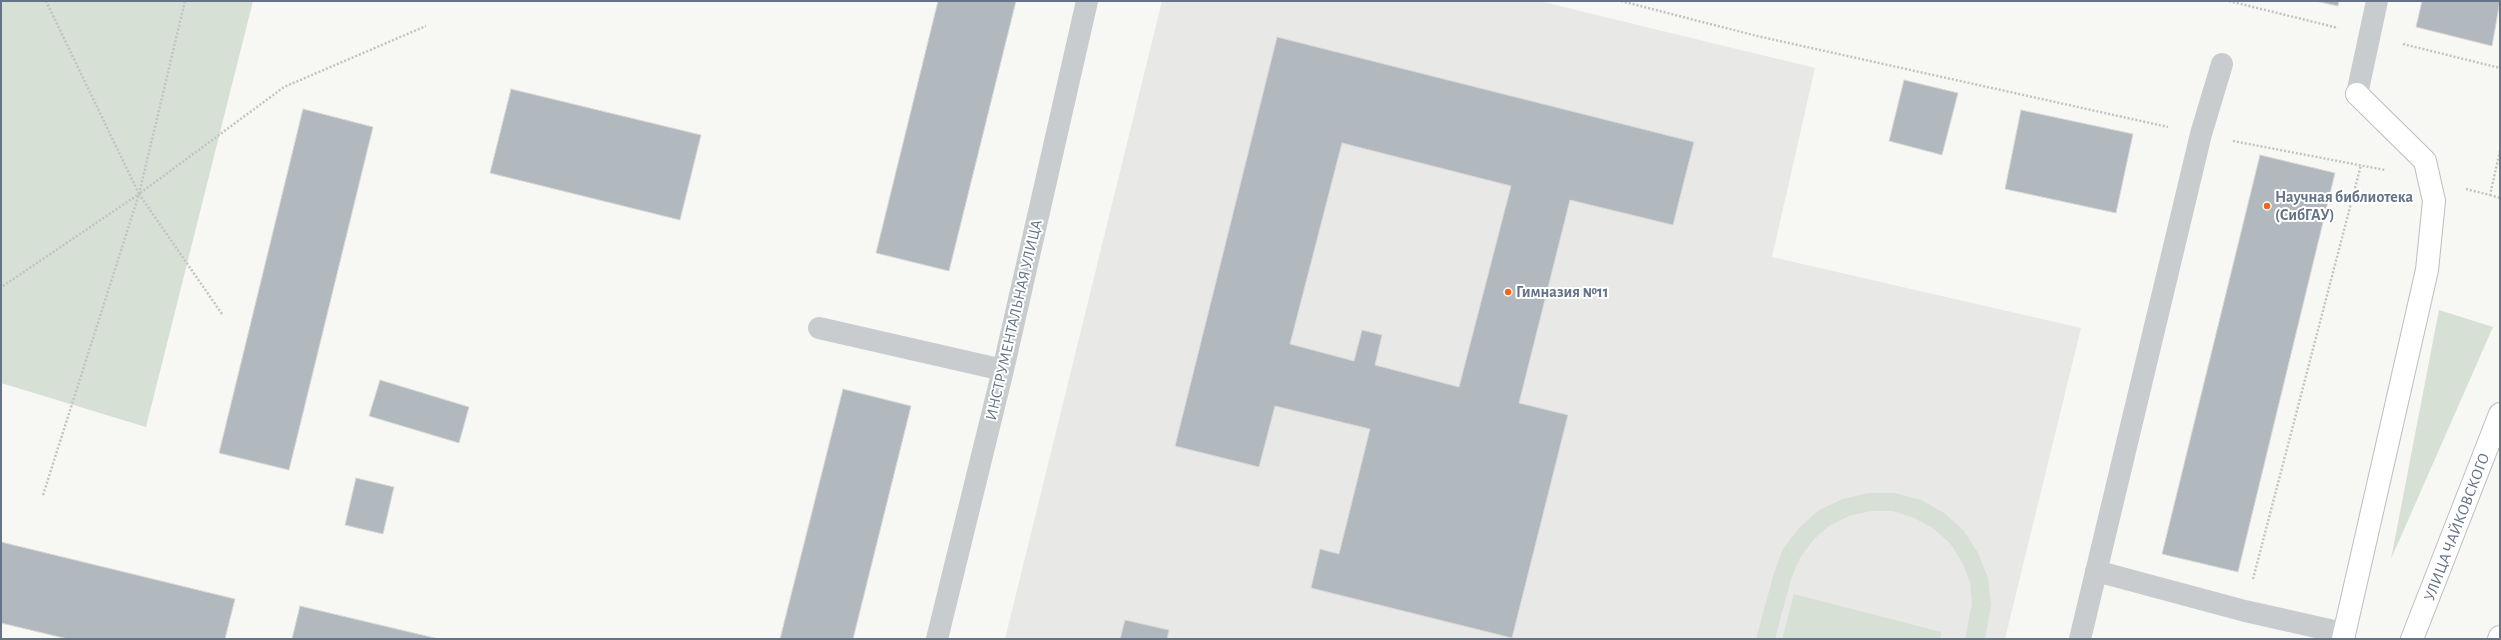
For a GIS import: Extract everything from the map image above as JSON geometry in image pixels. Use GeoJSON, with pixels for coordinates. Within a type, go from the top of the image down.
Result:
{"type":"FeatureCollection","features":[{"type":"Feature","properties":{"kind":"main road"},"geometry":{"type":"LineString","coordinates":[[2343,636],[2427,270],[2434,201],[2425,162],[2357,94]]}},
{"type":"Feature","properties":{"kind":"main road","name":"УЛИЦА ЧАЙКОВСКОГО"},"geometry":{"type":"LineString","coordinates":[[2412,639],[2500,414]]}},
{"type":"Feature","properties":{"kind":"street","name":"ИНСТРУМЕНТАЛЬНАЯ УЛИЦА"},"geometry":{"type":"LineString","coordinates":[[938,639],[1003,370],[1087,1]]}},
{"type":"Feature","properties":{"kind":"street"},"geometry":{"type":"LineString","coordinates":[[2357,94],[2378,1]]}},
{"type":"Feature","properties":{"kind":"street"},"geometry":{"type":"LineString","coordinates":[[2080,639],[2201,134],[2222,64]]}},
{"type":"Feature","properties":{"kind":"street"},"geometry":{"type":"LineString","coordinates":[[819,328],[1003,370]]}},
{"type":"Feature","properties":{"kind":"street"},"geometry":{"type":"LineString","coordinates":[[2096,571],[2343,636]]}},
{"type":"Feature","properties":{"kind":"path"},"geometry":{"type":"LineString","coordinates":[[46,1],[139,194],[222,314]]}},
{"type":"Feature","properties":{"kind":"path"},"geometry":{"type":"LineString","coordinates":[[43,495],[139,194],[186,1]]}},
{"type":"Feature","properties":{"kind":"path"},"geometry":{"type":"LineString","coordinates":[[1620,1],[1765,38],[2201,134],[2361,165],[2245,611]]}},
{"type":"Feature","properties":{"kind":"path"},"geometry":{"type":"LineString","coordinates":[[2229,1],[2500,68]]}},
{"type":"Feature","properties":{"kind":"path"},"geometry":{"type":"LineString","coordinates":[[2,286],[139,194],[284,87],[426,26]]}},
{"type":"Feature","properties":{"kind":"path"},"geometry":{"type":"LineString","coordinates":[[2490,195],[2500,198]]}},
{"type":"Feature","properties":{"kind":"shaded area"},"geometry":{"type":"Polygon","coordinates":[[[1,1],[253,1],[146,427],[1,383],[1,1]]]}},
{"type":"Feature","properties":{"kind":"shaded area","name":"Гимназия №11"},"geometry":{"type":"Polygon","coordinates":[[[1162,1],[1539,1],[1815,68],[1772,257],[2081,328],[2005,639],[1005,639],[1162,1]]]}},
{"type":"Feature","properties":{"kind":"shaded area"},"geometry":{"type":"Polygon","coordinates":[[[2439,310],[2493,327],[2391,559],[2439,310]]]}},
{"type":"Feature","properties":{"kind":"shaded area"},"geometry":{"type":"Polygon","coordinates":[[[1868,493],[1895,493],[1921,500],[1944,513],[1964,531],[1978,553],[1988,578],[1991,604],[1985,639],[1965,639],[1972,604],[1970,582],[1962,562],[1950,543],[1933,528],[1914,518],[1893,511],[1871,511],[1849,516],[1829,526],[1813,540],[1800,558],[1791,579],[1775,639],[1756,639],[1774,573],[1783,549],[1799,528],[1819,510],[1843,499],[1868,493]]]}},
{"type":"Feature","properties":{"kind":"shaded area"},"geometry":{"type":"Polygon","coordinates":[[[1794,594],[1941,632],[1940,639],[1782,639],[1794,594]]]}},
{"type":"Feature","properties":{"kind":"building"},"geometry":{"type":"Polygon","coordinates":[[[938,1],[1016,1],[949,271],[876,253],[938,1]]]}},
{"type":"Feature","properties":{"kind":"building"},"geometry":{"type":"Polygon","coordinates":[[[2315,1],[2339,1],[2338,6],[2315,1]]]}},
{"type":"Feature","properties":{"kind":"building"},"geometry":{"type":"Polygon","coordinates":[[[2422,1],[2500,1],[2492,46],[2416,27],[2422,1]]]}},
{"type":"Feature","properties":{"kind":"building"},"geometry":{"type":"Polygon","coordinates":[[[1277,37],[1694,142],[1673,225],[1570,200],[1519,403],[1568,415],[1512,638],[1311,588],[1320,549],[1339,554],[1370,429],[1275,406],[1259,467],[1175,446],[1277,37]],[[1342,143],[1290,344],[1354,361],[1362,330],[1382,335],[1375,365],[1459,387],[1511,186],[1342,143]]]}},
{"type":"Feature","properties":{"kind":"building"},"geometry":{"type":"Polygon","coordinates":[[[1904,80],[1958,93],[1942,155],[1889,141],[1904,80]]]}},
{"type":"Feature","properties":{"kind":"building"},"geometry":{"type":"Polygon","coordinates":[[[511,89],[701,135],[680,220],[490,173],[511,89]]]}},
{"type":"Feature","properties":{"kind":"building"},"geometry":{"type":"Polygon","coordinates":[[[303,109],[373,127],[289,470],[219,453],[303,109]]]}},
{"type":"Feature","properties":{"kind":"building"},"geometry":{"type":"Polygon","coordinates":[[[2021,110],[2133,134],[2116,213],[2005,189],[2021,110]]]}},
{"type":"Feature","properties":{"kind":"building"},"geometry":{"type":"Polygon","coordinates":[[[2260,155],[2335,173],[2238,572],[2162,554],[2260,155]]]}},
{"type":"Feature","properties":{"kind":"building"},"geometry":{"type":"Polygon","coordinates":[[[380,380],[469,407],[459,443],[369,416],[380,380]]]}},
{"type":"Feature","properties":{"kind":"building"},"geometry":{"type":"Polygon","coordinates":[[[843,389],[911,406],[853,639],[780,639],[843,389]]]}},
{"type":"Feature","properties":{"kind":"building"},"geometry":{"type":"Polygon","coordinates":[[[356,478],[394,487],[383,534],[345,525],[356,478]]]}},
{"type":"Feature","properties":{"kind":"building"},"geometry":{"type":"Polygon","coordinates":[[[1,542],[235,599],[225,639],[68,639],[1,623],[1,542]]]}},
{"type":"Feature","properties":{"kind":"building"},"geometry":{"type":"Polygon","coordinates":[[[300,606],[439,639],[292,639],[300,606]]]}},
{"type":"Feature","properties":{"kind":"building"},"geometry":{"type":"Polygon","coordinates":[[[1125,620],[1169,630],[1167,639],[1120,639],[1125,620]]]}},
{"type":"Feature","properties":{"kind":"place","name":"Научная библиотека (СибГАУ)"},"geometry":{"type":"Point","coordinates":[2267,206]}},
{"type":"Feature","properties":{"kind":"place","name":"Гимназия №11"},"geometry":{"type":"Point","coordinates":[1508,292]}}]}
